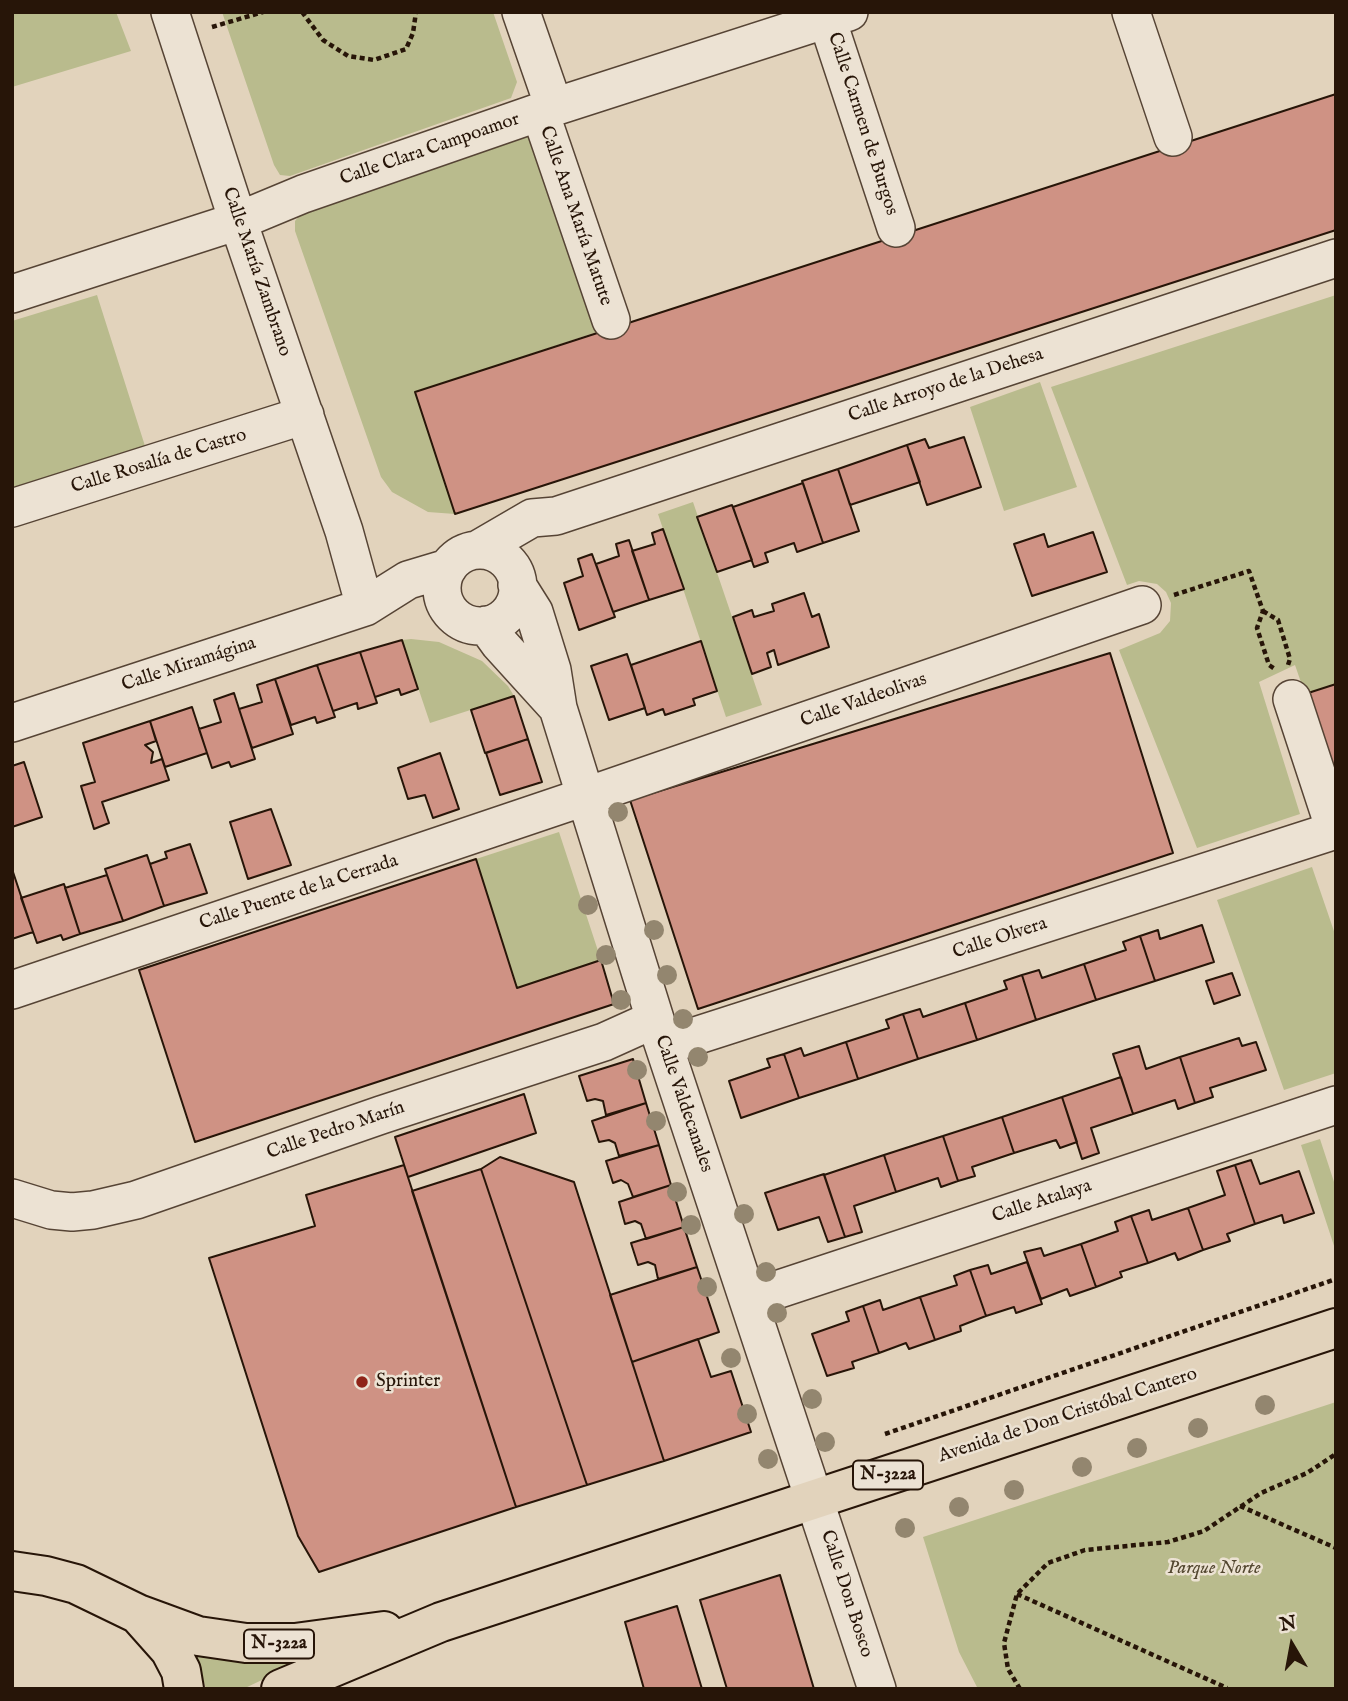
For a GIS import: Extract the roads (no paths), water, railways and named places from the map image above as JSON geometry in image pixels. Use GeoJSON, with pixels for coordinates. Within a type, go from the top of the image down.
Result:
{"type":"FeatureCollection","features":[{"type":"Feature","properties":{"kind":"main road","name":"Avenida de Don Cristóbal Cantero"},"geometry":{"type":"LineString","coordinates":[[281,1689],[441,1622],[1336,1328]]}},
{"type":"Feature","properties":{"kind":"main road","name":"N-322a"},"geometry":{"type":"LineString","coordinates":[[12,1571],[76,1584],[138,1614],[170,1650],[181,1671],[184,1689]]}},
{"type":"Feature","properties":{"kind":"main road","name":"Avenida de Don Cristóbal Cantero"},"geometry":{"type":"LineString","coordinates":[[138,1614],[198,1636],[246,1643],[295,1643],[441,1622]]}},
{"type":"Feature","properties":{"kind":"street","name":"Calle Ana María Matute"},"geometry":{"type":"LineString","coordinates":[[521,12],[547,110],[611,320]]}},
{"type":"Feature","properties":{"kind":"street"},"geometry":{"type":"LineString","coordinates":[[1131,12],[1173,137]]}},
{"type":"Feature","properties":{"kind":"street","name":"Calle Clara Campoamor"},"geometry":{"type":"LineString","coordinates":[[12,293],[237,220],[303,194],[547,110],[838,16]]}},
{"type":"Feature","properties":{"kind":"street","name":"Calle Carmen de Burgos"},"geometry":{"type":"LineString","coordinates":[[838,16],[896,228]]}},
{"type":"Feature","properties":{"kind":"street","name":"Calle María Zambrano"},"geometry":{"type":"LineString","coordinates":[[174,25],[237,220],[344,531],[365,607]]}},
{"type":"Feature","properties":{"kind":"street","name":"Calle Arroyo de la Dehesa"},"geometry":{"type":"LineString","coordinates":[[462,559],[533,518],[556,516],[1336,258]]}},
{"type":"Feature","properties":{"kind":"street","name":"Calle Rosalía de Castro"},"geometry":{"type":"LineString","coordinates":[[12,508],[305,415]]}},
{"type":"Feature","properties":{"kind":"street"},"geometry":{"type":"LineString","coordinates":[[516,579],[538,535],[556,516]]}},
{"type":"Feature","properties":{"kind":"street","name":"Calle María Zambrano"},"geometry":{"type":"LineString","coordinates":[[344,531],[372,560],[408,580]]}},
{"type":"Feature","properties":{"kind":"street"},"geometry":{"type":"LineString","coordinates":[[488,551],[499,555],[508,562],[516,579],[517,595],[510,611],[497,622],[486,625],[468,624],[446,606],[442,584],[462,559],[488,551]]}},
{"type":"Feature","properties":{"kind":"street","name":"Calle Miramágina"},"geometry":{"type":"LineString","coordinates":[[12,723],[365,607],[408,580],[462,559]]}},
{"type":"Feature","properties":{"kind":"street","name":"Calle Valdecanales"},"geometry":{"type":"LineString","coordinates":[[516,579],[534,612],[552,670],[558,708],[659,1033],[815,1499]]}},
{"type":"Feature","properties":{"kind":"street","name":"Calle Valdeolivas"},"geometry":{"type":"LineString","coordinates":[[587,796],[1142,605]]}},
{"type":"Feature","properties":{"kind":"street","name":"Calle Miramágina"},"geometry":{"type":"LineString","coordinates":[[365,607],[446,606]]}},
{"type":"Feature","properties":{"kind":"street","name":"Calle Valdecanales"},"geometry":{"type":"LineString","coordinates":[[486,625],[558,708]]}},
{"type":"Feature","properties":{"kind":"street","name":"Calle Olvera"},"geometry":{"type":"LineString","coordinates":[[659,1033],[1335,830],[1292,699]]}},
{"type":"Feature","properties":{"kind":"street","name":"Calle Puente de la Cerrada"},"geometry":{"type":"LineString","coordinates":[[12,990],[587,796]]}},
{"type":"Feature","properties":{"kind":"street","name":"Calle Pedro Marín"},"geometry":{"type":"LineString","coordinates":[[12,1198],[51,1210],[72,1212],[136,1200],[381,1115],[604,1042],[659,1033]]}},
{"type":"Feature","properties":{"kind":"street","name":"Calle Atalaya"},"geometry":{"type":"LineString","coordinates":[[749,1299],[1336,1105]]}},
{"type":"Feature","properties":{"kind":"street","name":"Calle Don Bosco"},"geometry":{"type":"LineString","coordinates":[[815,1499],[877,1689]]}},
{"type":"Feature","properties":{"kind":"place","name":"Sprinter"},"geometry":{"type":"Point","coordinates":[362,1382]}},
{"type":"Feature","properties":{"kind":"park label","name":"Parque Norte"},"geometry":{"type":"Point","coordinates":[1214,1569]}}]}
